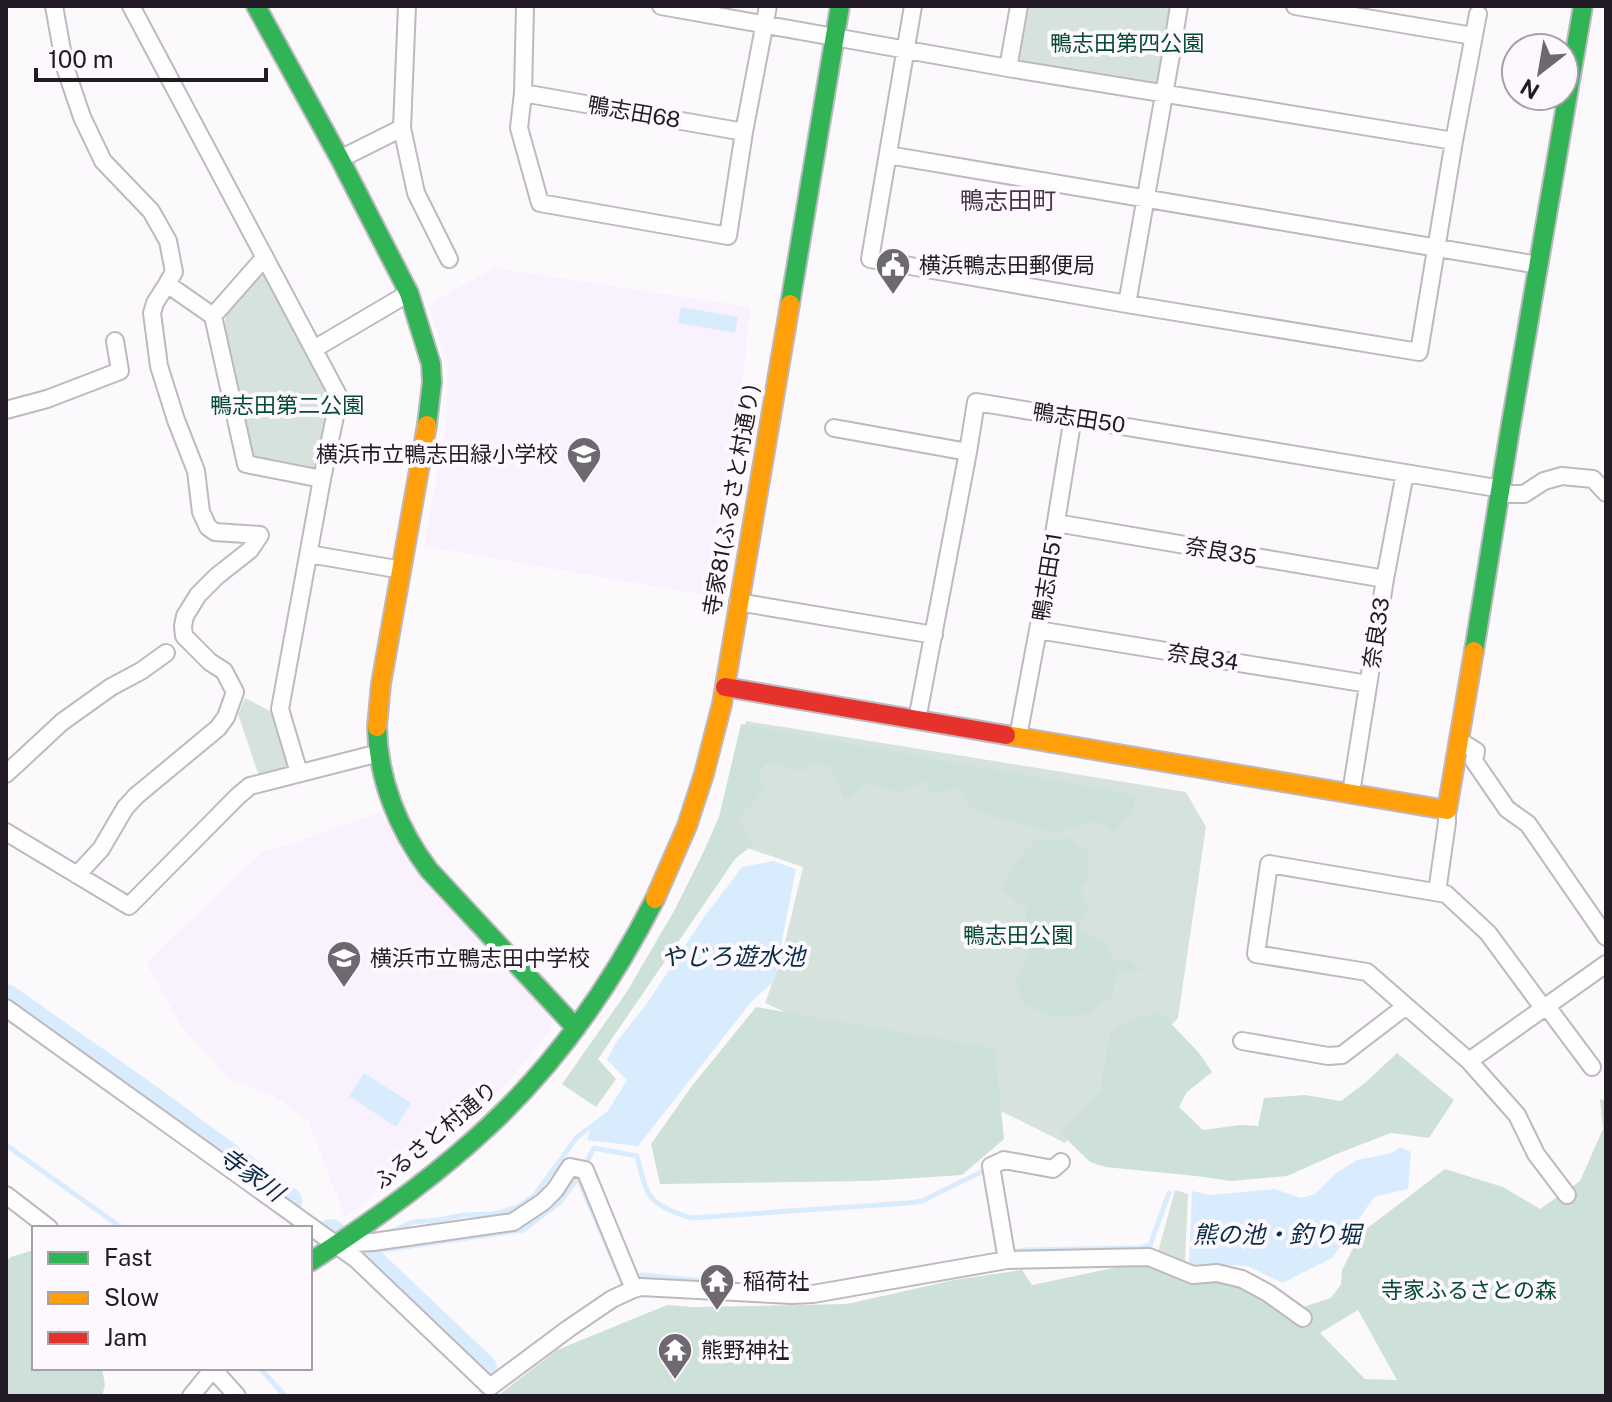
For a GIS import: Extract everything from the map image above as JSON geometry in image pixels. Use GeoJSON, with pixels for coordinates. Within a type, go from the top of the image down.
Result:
{"type":"FeatureCollection","features":[{"type":"Feature","properties":{"kind":"street"},"geometry":{"type":"LineString","coordinates":[[54,6],[65,67],[82,117],[103,161],[151,211],[168,241],[174,272],[152,313],[159,366],[196,471],[201,512],[208,527],[215,532],[260,535],[250,550],[198,595],[185,616],[183,626],[184,636],[210,662],[224,671],[235,692],[226,717],[218,728],[136,796],[125,808],[101,849],[77,875]]}},
{"type":"Feature","properties":{"kind":"street"},"geometry":{"type":"LineString","coordinates":[[131,6],[339,397],[280,709],[299,773]]}},
{"type":"Feature","properties":{"kind":"street"},"geometry":{"type":"LineString","coordinates":[[407,6],[402,128],[416,193],[449,259]]}},
{"type":"Feature","properties":{"kind":"street"},"geometry":{"type":"LineString","coordinates":[[525,6],[519,128],[540,203],[728,236],[768,6]]}},
{"type":"Feature","properties":{"kind":"street"},"geometry":{"type":"LineString","coordinates":[[661,6],[1008,68],[1454,141]]}},
{"type":"Feature","properties":{"kind":"street","name":"寺家81(ふるさと村通り)"},"geometry":{"type":"LineString","coordinates":[[607,983],[650,909],[681,843],[699,791],[722,704],[840,6]]}},
{"type":"Feature","properties":{"kind":"street"},"geometry":{"type":"LineString","coordinates":[[913,6],[870,259],[1419,352],[1478,14]]}},
{"type":"Feature","properties":{"kind":"street"},"geometry":{"type":"LineString","coordinates":[[1008,68],[1019,6]]}},
{"type":"Feature","properties":{"kind":"street"},"geometry":{"type":"LineString","coordinates":[[1174,37],[1179,6]]}},
{"type":"Feature","properties":{"kind":"street"},"geometry":{"type":"LineString","coordinates":[[1295,6],[1473,36]]}},
{"type":"Feature","properties":{"kind":"street"},"geometry":{"type":"LineString","coordinates":[[1437,892],[1447,810],[1583,6]]}},
{"type":"Feature","properties":{"kind":"street"},"geometry":{"type":"LineString","coordinates":[[260,7],[409,293],[431,364],[429,413],[377,727],[379,753],[397,818],[419,858],[576,1028]]}},
{"type":"Feature","properties":{"kind":"street"},"geometry":{"type":"LineString","coordinates":[[1127,304],[1171,55]]}},
{"type":"Feature","properties":{"kind":"street","name":"鴨志田68"},"geometry":{"type":"LineString","coordinates":[[523,93],[744,132]]}},
{"type":"Feature","properties":{"kind":"street"},"geometry":{"type":"LineString","coordinates":[[340,159],[402,128]]}},
{"type":"Feature","properties":{"kind":"street"},"geometry":{"type":"LineString","coordinates":[[888,155],[1538,265]]}},
{"type":"Feature","properties":{"kind":"street"},"geometry":{"type":"LineString","coordinates":[[213,316],[265,257]]}},
{"type":"Feature","properties":{"kind":"street"},"geometry":{"type":"LineString","coordinates":[[167,284],[213,316],[246,464],[322,479]]}},
{"type":"Feature","properties":{"kind":"street"},"geometry":{"type":"LineString","coordinates":[[314,349],[409,293]]}},
{"type":"Feature","properties":{"kind":"street"},"geometry":{"type":"LineString","coordinates":[[6,410],[47,399],[120,371],[115,341]]}},
{"type":"Feature","properties":{"kind":"street","name":"鴨志田50"},"geometry":{"type":"LineString","coordinates":[[917,720],[976,402],[1405,473],[1501,492]]}},
{"type":"Feature","properties":{"kind":"street","name":"鴨志田51"},"geometry":{"type":"LineString","coordinates":[[1018,737],[1073,417]]}},
{"type":"Feature","properties":{"kind":"street"},"geometry":{"type":"LineString","coordinates":[[834,428],[968,452]]}},
{"type":"Feature","properties":{"kind":"street","name":"奈良33"},"geometry":{"type":"LineString","coordinates":[[1351,793],[1405,473]]}},
{"type":"Feature","properties":{"kind":"street"},"geometry":{"type":"LineString","coordinates":[[1501,492],[1524,494],[1544,481],[1562,476],[1593,479],[1606,493]]}},
{"type":"Feature","properties":{"kind":"street","name":"奈良35"},"geometry":{"type":"LineString","coordinates":[[1056,523],[1385,579]]}},
{"type":"Feature","properties":{"kind":"street"},"geometry":{"type":"LineString","coordinates":[[309,554],[402,570]]}},
{"type":"Feature","properties":{"kind":"street"},"geometry":{"type":"LineString","coordinates":[[738,602],[934,635]]}},
{"type":"Feature","properties":{"kind":"street","name":"奈良34"},"geometry":{"type":"LineString","coordinates":[[1038,630],[1368,684]]}},
{"type":"Feature","properties":{"kind":"street"},"geometry":{"type":"LineString","coordinates":[[6,774],[62,722],[166,653]]}},
{"type":"Feature","properties":{"kind":"street"},"geometry":{"type":"LineString","coordinates":[[725,687],[1447,810]]}},
{"type":"Feature","properties":{"kind":"street"},"geometry":{"type":"LineString","coordinates":[[1460,741],[1476,751],[1474,761],[1507,809],[1528,824],[1606,937]]}},
{"type":"Feature","properties":{"kind":"street"},"geometry":{"type":"LineString","coordinates":[[6,832],[129,906],[250,786],[379,753]]}},
{"type":"Feature","properties":{"kind":"street"},"geometry":{"type":"LineString","coordinates":[[1567,1195],[1536,1154],[1517,1115],[1469,1061],[1367,972],[1256,954],[1269,864],[1446,894],[1488,933],[1592,1067]]}},
{"type":"Feature","properties":{"kind":"street"},"geometry":{"type":"LineString","coordinates":[[1469,1061],[1606,964]]}},
{"type":"Feature","properties":{"kind":"street","name":"ふるさと村通り"},"geometry":{"type":"LineString","coordinates":[[312,1261],[434,1173],[493,1122],[576,1028],[607,983]]}},
{"type":"Feature","properties":{"kind":"street"},"geometry":{"type":"LineString","coordinates":[[1242,1041],[1328,1056],[1342,1055],[1406,1006]]}},
{"type":"Feature","properties":{"kind":"street"},"geometry":{"type":"LineString","coordinates":[[6,1008],[312,1226]]}},
{"type":"Feature","properties":{"kind":"street"},"geometry":{"type":"LineString","coordinates":[[1007,1260],[991,1166],[1004,1160],[1053,1169],[1061,1162]]}},
{"type":"Feature","properties":{"kind":"street"},"geometry":{"type":"LineString","coordinates":[[337,1244],[373,1242],[513,1222],[543,1202],[570,1167],[585,1170],[634,1289]]}},
{"type":"Feature","properties":{"kind":"street"},"geometry":{"type":"LineString","coordinates":[[6,1195],[46,1226]]}},
{"type":"Feature","properties":{"kind":"street"},"geometry":{"type":"LineString","coordinates":[[312,1226],[356,1259],[490,1387],[612,1299],[641,1287],[813,1294],[1007,1260],[1149,1257],[1193,1275],[1217,1273],[1242,1279],[1303,1318]]}},
{"type":"Feature","properties":{"kind":"street"},"geometry":{"type":"LineString","coordinates":[[191,1396],[210,1370]]}},
{"type":"Feature","properties":{"kind":"street"},"geometry":{"type":"LineString","coordinates":[[214,1370],[237,1396]]}},
{"type":"Feature","properties":{"kind":"shaded area","name":"横浜市立鴨志田緑小学校"},"geometry":{"type":"Polygon","coordinates":[[[495,268],[750,307],[722,598],[424,546],[446,425],[448,362],[428,304],[495,268]]]}},
{"type":"Feature","properties":{"kind":"shaded area","name":"横浜市立鴨志田中学校"},"geometry":{"type":"Polygon","coordinates":[[[380,812],[407,860],[551,1015],[551,1029],[515,1074],[458,1132],[345,1217],[308,1121],[274,1096],[229,1079],[182,1027],[146,963],[263,851],[380,812]]]}},
{"type":"Feature","properties":{"kind":"green space","name":"鴨志田第四公園"},"geometry":{"type":"Polygon","coordinates":[[[1025,6],[1173,6],[1161,81],[1154,86],[1028,65],[1018,58],[1025,6]]]}},
{"type":"Feature","properties":{"kind":"green space","name":"鴨志田第二公園"},"geometry":{"type":"Polygon","coordinates":[[[261,275],[268,275],[333,397],[319,465],[311,470],[257,458],[253,454],[224,327],[226,314],[261,275]]]}},
{"type":"Feature","properties":{"kind":"green space"},"geometry":{"type":"Polygon","coordinates":[[[245,698],[272,712],[289,762],[284,770],[259,776],[238,714],[245,698]]]}},
{"type":"Feature","properties":{"kind":"green space","name":"鴨志田公園"},"geometry":{"type":"Polygon","coordinates":[[[746,721],[1186,792],[1206,827],[1178,1018],[1065,1143],[765,1003],[781,959],[803,867],[718,838],[746,721]]]}},
{"type":"Feature","properties":{"kind":"green space"},"geometry":{"type":"Polygon","coordinates":[[[741,724],[1137,795],[1131,814],[1114,833],[1097,821],[1055,833],[970,808],[959,789],[928,793],[927,781],[899,792],[869,784],[844,799],[831,768],[813,761],[802,771],[767,763],[758,776],[766,789],[738,819],[754,844],[735,859],[598,1059],[616,1079],[596,1107],[562,1084],[626,993],[674,911],[703,853],[719,817],[741,724]]]}},
{"type":"Feature","properties":{"kind":"green space"},"geometry":{"type":"Polygon","coordinates":[[[1071,838],[1088,852],[1088,875],[1079,889],[1089,905],[1079,929],[1107,943],[1113,960],[1129,959],[1142,970],[1117,973],[1112,997],[1086,1014],[1053,1018],[1025,1005],[1015,984],[1030,948],[1024,928],[1026,908],[1001,890],[1014,864],[1035,840],[1071,838]]]}},
{"type":"Feature","properties":{"kind":"green space"},"geometry":{"type":"Polygon","coordinates":[[[756,1007],[995,1048],[1004,1139],[962,1175],[871,1181],[660,1184],[651,1144],[692,1086],[756,1007]]]}},
{"type":"Feature","properties":{"kind":"green space"},"geometry":{"type":"Polygon","coordinates":[[[1160,1012],[1199,1053],[1212,1072],[1187,1092],[1179,1107],[1203,1130],[1258,1126],[1264,1098],[1305,1095],[1341,1101],[1397,1053],[1454,1100],[1429,1138],[1391,1133],[1287,1176],[1231,1181],[1105,1167],[1090,1162],[1061,1134],[1100,1090],[1110,1034],[1131,1019],[1160,1012]]]}},
{"type":"Feature","properties":{"kind":"green space","name":"寺家ふるさとの森"},"geometry":{"type":"Polygon","coordinates":[[[1600,1099],[1606,1101],[1606,1396],[500,1394],[557,1350],[667,1305],[847,1304],[954,1280],[1022,1270],[1032,1285],[1142,1262],[1251,1275],[1287,1312],[1331,1298],[1341,1284],[1342,1270],[1361,1233],[1445,1169],[1503,1187],[1540,1209],[1580,1181],[1603,1129],[1600,1099]],[[1358,1310],[1320,1333],[1365,1379],[1397,1380],[1358,1310]]]}},
{"type":"Feature","properties":{"kind":"green space"},"geometry":{"type":"Polygon","coordinates":[[[1175,1190],[1188,1194],[1185,1262],[1158,1252],[1175,1190]]]}},
{"type":"Feature","properties":{"kind":"green space"},"geometry":{"type":"Polygon","coordinates":[[[32,1251],[32,1370],[102,1370],[105,1385],[102,1396],[6,1396],[6,1261],[32,1251]]]}},
{"type":"Feature","properties":{"kind":"water"},"geometry":{"type":"Polygon","coordinates":[[[681,307],[738,317],[735,333],[678,323],[681,307]]]}},
{"type":"Feature","properties":{"kind":"water","name":"やじろ遊水池"},"geometry":{"type":"Polygon","coordinates":[[[773,861],[796,869],[774,981],[752,1001],[638,1146],[587,1140],[590,1131],[603,1119],[627,1080],[607,1060],[617,1041],[646,1005],[704,917],[742,867],[773,861]]]}},
{"type":"Feature","properties":{"kind":"water"},"geometry":{"type":"Polygon","coordinates":[[[364,1073],[411,1103],[396,1127],[349,1096],[364,1073]]]}},
{"type":"Feature","properties":{"kind":"water","name":"熊の池・釣り堀"},"geometry":{"type":"Polygon","coordinates":[[[1400,1147],[1411,1152],[1408,1189],[1374,1197],[1332,1258],[1282,1283],[1248,1266],[1189,1264],[1192,1191],[1211,1195],[1275,1189],[1301,1198],[1315,1194],[1336,1173],[1357,1160],[1392,1153],[1400,1147]]]}},
{"type":"Feature","properties":{"kind":"waterway","name":"寺家川"},"geometry":{"type":"LineString","coordinates":[[6,998],[288,1201]]}},
{"type":"Feature","properties":{"kind":"waterway"},"geometry":{"type":"LineString","coordinates":[[386,1234],[413,1222],[493,1214],[518,1207],[535,1195],[577,1137],[607,1115]]}},
{"type":"Feature","properties":{"kind":"waterway"},"geometry":{"type":"LineString","coordinates":[[6,1145],[119,1226]]}},
{"type":"Feature","properties":{"kind":"waterway"},"geometry":{"type":"LineString","coordinates":[[362,1253],[523,1230],[560,1202],[578,1178],[594,1148],[637,1156],[652,1198],[666,1208],[691,1218],[922,1201],[983,1171]]}},
{"type":"Feature","properties":{"kind":"waterway"},"geometry":{"type":"LineString","coordinates":[[578,1178],[622,1281],[643,1275],[737,1284]]}},
{"type":"Feature","properties":{"kind":"waterway"},"geometry":{"type":"LineString","coordinates":[[1011,1252],[1140,1248],[1150,1245],[1169,1193]]}},
{"type":"Feature","properties":{"kind":"waterway","name":"寺家川"},"geometry":{"type":"LineString","coordinates":[[331,1233],[351,1249],[362,1253],[483,1368]]}},
{"type":"Feature","properties":{"kind":"waterway"},"geometry":{"type":"LineString","coordinates":[[262,1370],[285,1396]]}},
{"type":"Feature","properties":{"kind":"waterway","name":"寺家川"},"geometry":{"type":"LineString","coordinates":[[481,1391],[485,1396]]}},
{"type":"Feature","properties":{"kind":"traffic: fast"},"geometry":{"type":"LineString","coordinates":[[256,6],[409,293],[431,364],[427,425]]}},
{"type":"Feature","properties":{"kind":"traffic: fast"},"geometry":{"type":"LineString","coordinates":[[790,304],[840,6]]}},
{"type":"Feature","properties":{"kind":"traffic: fast"},"geometry":{"type":"LineString","coordinates":[[1474,651],[1583,6]]}},
{"type":"Feature","properties":{"kind":"traffic: fast"},"geometry":{"type":"LineString","coordinates":[[377,727],[381,766],[392,803],[418,854],[429,870],[576,1028]]}},
{"type":"Feature","properties":{"kind":"traffic: fast"},"geometry":{"type":"LineString","coordinates":[[312,1261],[425,1180],[515,1100],[582,1019],[621,960],[655,899]]}},
{"type":"Feature","properties":{"kind":"traffic: slow"},"geometry":{"type":"LineString","coordinates":[[655,899],[687,826],[722,704],[790,304]]}},
{"type":"Feature","properties":{"kind":"traffic: slow"},"geometry":{"type":"LineString","coordinates":[[377,727],[381,684],[427,425]]}},
{"type":"Feature","properties":{"kind":"traffic: slow"},"geometry":{"type":"LineString","coordinates":[[1006,735],[1447,810],[1474,651]]}},
{"type":"Feature","properties":{"kind":"traffic: jam"},"geometry":{"type":"LineString","coordinates":[[725,687],[1006,735]]}},
{"type":"Feature","properties":{"kind":"place","name":"横浜鴨志田郵便局"},"geometry":{"type":"Point","coordinates":[893,296]}},
{"type":"Feature","properties":{"kind":"place","name":"横浜市立鴨志田緑小学校"},"geometry":{"type":"Point","coordinates":[584,485]}},
{"type":"Feature","properties":{"kind":"place","name":"横浜市立鴨志田中学校"},"geometry":{"type":"Point","coordinates":[344,989]}},
{"type":"Feature","properties":{"kind":"place","name":"稲荷社"},"geometry":{"type":"Point","coordinates":[717,1312]}},
{"type":"Feature","properties":{"kind":"place","name":"熊野神社"},"geometry":{"type":"Point","coordinates":[675,1381]}},
{"type":"Feature","properties":{"kind":"district","name":"鴨志田町"},"geometry":{"type":"Point","coordinates":[1008,200]}}]}
